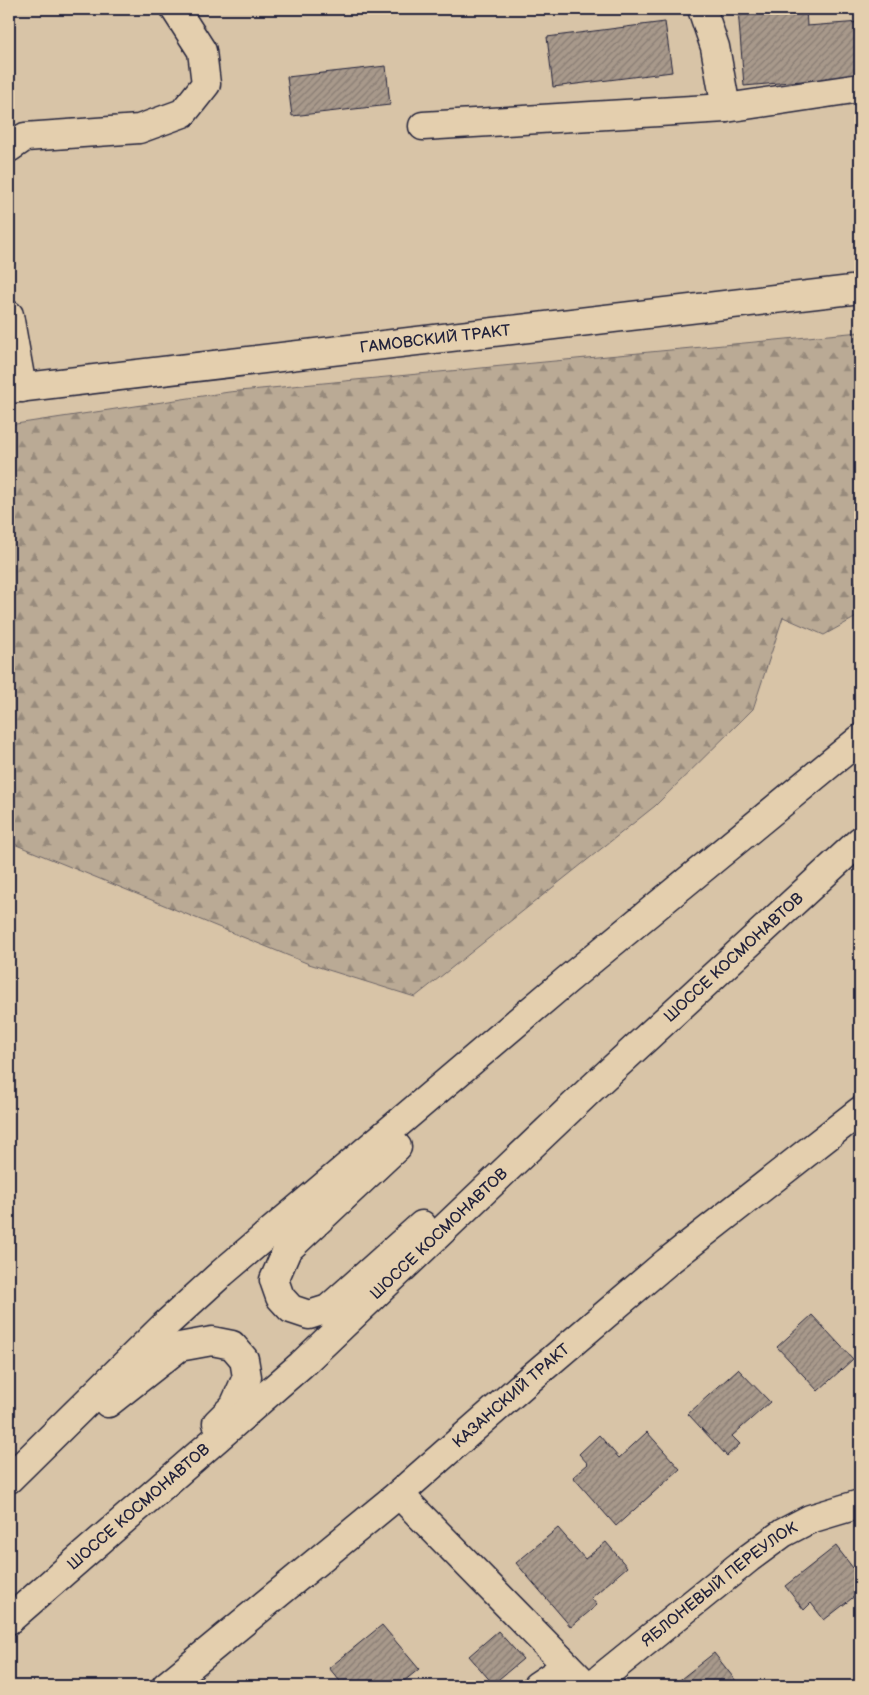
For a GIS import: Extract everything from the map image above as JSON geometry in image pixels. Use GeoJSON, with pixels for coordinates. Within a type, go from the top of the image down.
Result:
{"type":"FeatureCollection","features":[{"type":"Feature","properties":{"kind":"main road"},"geometry":{"type":"LineString","coordinates":[[9,148],[25,137],[139,129],[183,113],[206,84],[202,51],[175,9]]}},
{"type":"Feature","properties":{"kind":"main road"},"geometry":{"type":"LineString","coordinates":[[702,9],[715,47],[726,108]]}},
{"type":"Feature","properties":{"kind":"main road"},"geometry":{"type":"LineString","coordinates":[[423,126],[726,108],[860,88]]}},
{"type":"Feature","properties":{"kind":"main road","name":"ГАМОВСКИЙ ТРАКТ"},"geometry":{"type":"LineString","coordinates":[[16,388],[860,289]]}},
{"type":"Feature","properties":{"kind":"main road"},"geometry":{"type":"LineString","coordinates":[[9,315],[16,388]]}},
{"type":"Feature","properties":{"kind":"main road"},"geometry":{"type":"LineString","coordinates":[[9,1479],[165,1325],[222,1273],[566,980],[860,739]]}},
{"type":"Feature","properties":{"kind":"main road","name":"ШОССЕ КОСМОНАВТОВ"},"geometry":{"type":"LineString","coordinates":[[9,1620],[302,1365],[591,1088],[860,840]]}},
{"type":"Feature","properties":{"kind":"main road"},"geometry":{"type":"LineString","coordinates":[[490,1045],[439,1107],[287,1250],[274,1280],[280,1297],[291,1309],[309,1315],[328,1309],[553,1107],[591,1088]]}},
{"type":"Feature","properties":{"kind":"main road","name":"КАЗАНСКИЙ ТРАКТ"},"geometry":{"type":"LineString","coordinates":[[166,1686],[399,1494],[667,1262],[860,1111]]}},
{"type":"Feature","properties":{"kind":"main road"},"geometry":{"type":"LineString","coordinates":[[9,1479],[179,1347],[212,1341],[232,1345],[244,1359],[247,1377],[234,1406],[128,1517]]}},
{"type":"Feature","properties":{"kind":"main road","name":"ЯБЛОНЕВЫЙ ПЕРЕУЛОК"},"geometry":{"type":"LineString","coordinates":[[399,1494],[567,1666],[589,1686],[783,1533],[810,1519],[860,1504]]}},
{"type":"Feature","properties":{"kind":"main road"},"geometry":{"type":"LineString","coordinates":[[537,1686],[567,1666]]}},
{"type":"Feature","properties":{"kind":"green space"},"geometry":{"type":"Polygon","coordinates":[[[860,332],[860,615],[824,635],[783,617],[753,709],[655,806],[415,997],[309,964],[9,842],[9,425],[229,392],[860,332]]]}},
{"type":"Feature","properties":{"kind":"building"},"geometry":{"type":"Polygon","coordinates":[[[738,9],[806,9],[807,26],[860,22],[860,76],[744,86],[738,9]]]}},
{"type":"Feature","properties":{"kind":"building"},"geometry":{"type":"Polygon","coordinates":[[[665,22],[672,72],[553,87],[547,37],[665,22]]]}},
{"type":"Feature","properties":{"kind":"building"},"geometry":{"type":"Polygon","coordinates":[[[386,66],[390,105],[292,116],[287,77],[386,66]]]}},
{"type":"Feature","properties":{"kind":"building"},"geometry":{"type":"Polygon","coordinates":[[[812,1315],[853,1359],[818,1391],[777,1347],[812,1315]]]}},
{"type":"Feature","properties":{"kind":"building"},"geometry":{"type":"Polygon","coordinates":[[[738,1369],[770,1402],[732,1436],[740,1444],[727,1456],[688,1414],[738,1369]]]}},
{"type":"Feature","properties":{"kind":"building"},"geometry":{"type":"Polygon","coordinates":[[[647,1432],[680,1469],[616,1526],[573,1477],[588,1464],[579,1454],[599,1435],[619,1458],[647,1432]]]}},
{"type":"Feature","properties":{"kind":"building"},"geometry":{"type":"Polygon","coordinates":[[[558,1528],[585,1559],[606,1542],[627,1567],[591,1598],[597,1605],[571,1627],[516,1563],[558,1528]]]}},
{"type":"Feature","properties":{"kind":"building"},"geometry":{"type":"Polygon","coordinates":[[[836,1546],[860,1577],[860,1592],[824,1620],[811,1603],[804,1610],[785,1586],[836,1546]]]}},
{"type":"Feature","properties":{"kind":"building"},"geometry":{"type":"Polygon","coordinates":[[[382,1625],[419,1669],[398,1686],[344,1686],[329,1668],[382,1625]]]}},
{"type":"Feature","properties":{"kind":"building"},"geometry":{"type":"Polygon","coordinates":[[[498,1631],[523,1659],[493,1684],[469,1656],[498,1631]]]}},
{"type":"Feature","properties":{"kind":"building"},"geometry":{"type":"Polygon","coordinates":[[[714,1653],[740,1686],[672,1686],[714,1653]]]}}]}
